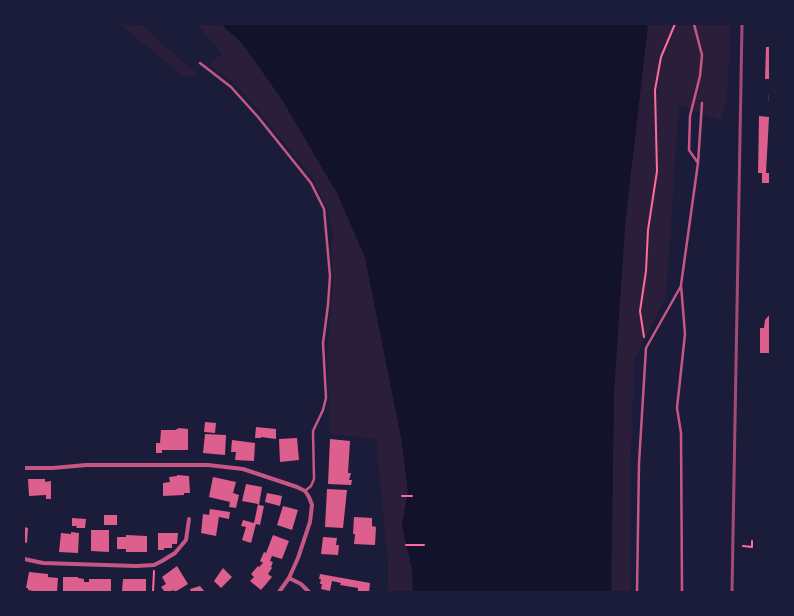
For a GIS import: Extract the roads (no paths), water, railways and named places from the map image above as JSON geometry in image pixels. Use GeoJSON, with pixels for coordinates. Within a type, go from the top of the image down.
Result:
{"type":"FeatureCollection","features":[{"type":"Feature","properties":{"kind":"street"},"geometry":{"type":"LineString","coordinates":[[24,468],[53,468],[86,465],[208,465],[243,469],[262,474],[297,487],[305,492],[312,505],[310,522],[298,558],[279,592]]}},
{"type":"Feature","properties":{"kind":"street"},"geometry":{"type":"LineString","coordinates":[[24,559],[44,563],[136,566],[154,564],[162,561],[174,553],[186,540],[189,519]]}},
{"type":"Feature","properties":{"kind":"street"},"geometry":{"type":"LineString","coordinates":[[288,578],[301,584],[309,592]]}},
{"type":"Feature","properties":{"kind":"lane"},"geometry":{"type":"LineString","coordinates":[[694,24],[702,55],[700,76],[690,116],[689,150],[698,163]]}},
{"type":"Feature","properties":{"kind":"lane"},"geometry":{"type":"LineString","coordinates":[[200,63],[231,87],[258,117],[311,183],[324,209],[330,276],[323,343],[326,398],[323,410],[314,431],[314,479],[311,486],[305,492]]}},
{"type":"Feature","properties":{"kind":"lane"},"geometry":{"type":"LineString","coordinates":[[770,95],[770,101]]}},
{"type":"Feature","properties":{"kind":"lane"},"geometry":{"type":"LineString","coordinates":[[682,592],[681,433],[677,408],[685,334],[681,285],[698,163],[702,103]]}},
{"type":"Feature","properties":{"kind":"lane"},"geometry":{"type":"LineString","coordinates":[[637,592],[639,463],[646,348],[681,285]]}},
{"type":"Feature","properties":{"kind":"railway"},"geometry":{"type":"LineString","coordinates":[[732,592],[742,24]]}}]}
